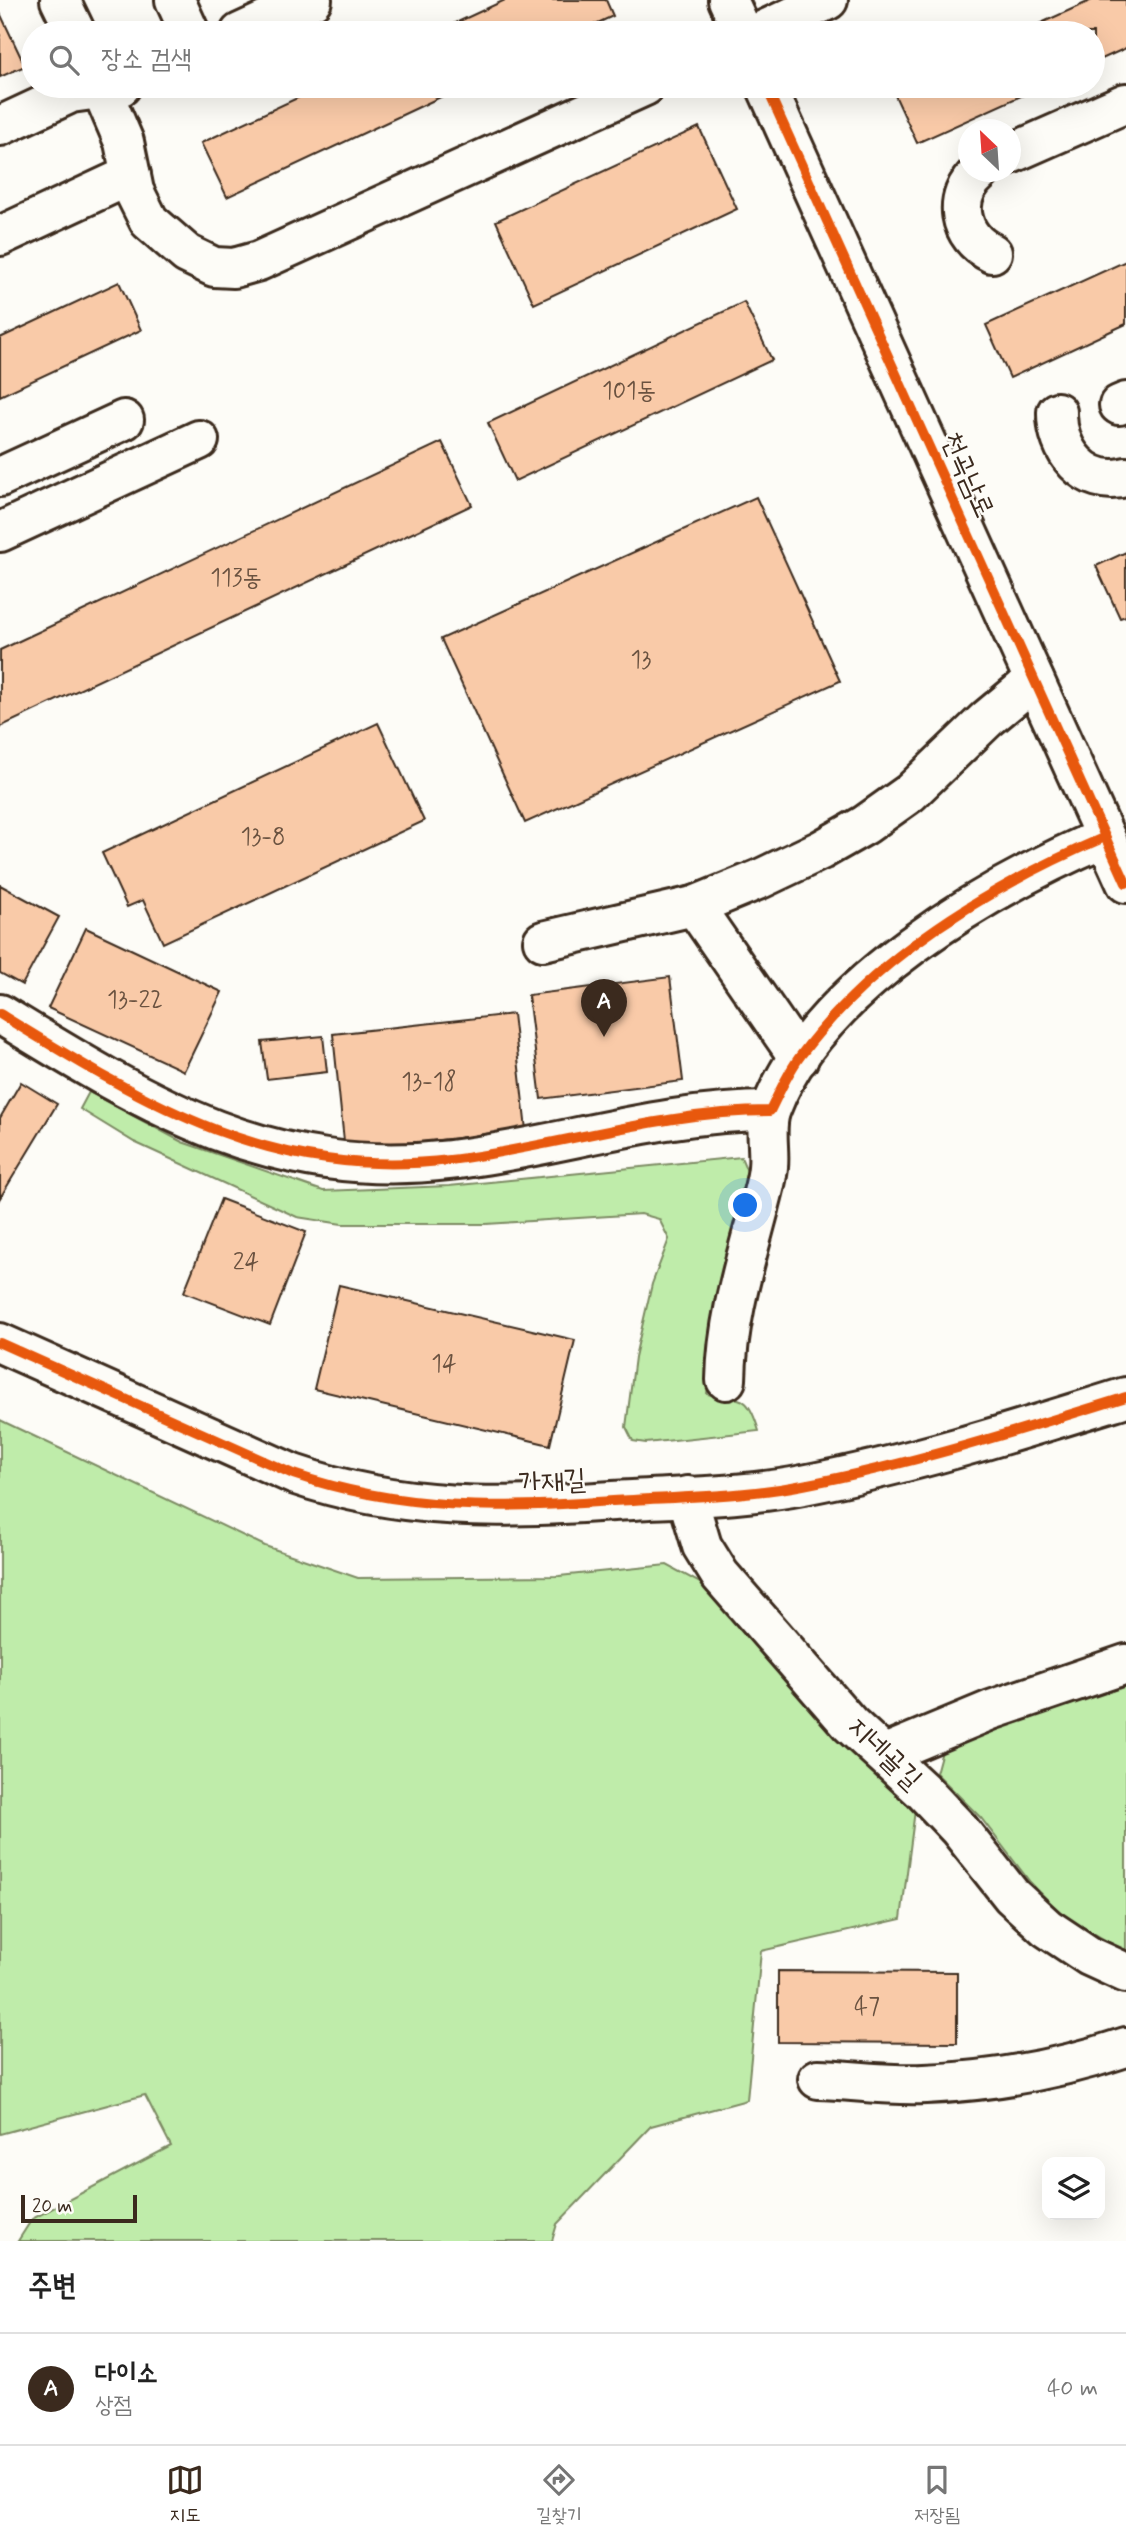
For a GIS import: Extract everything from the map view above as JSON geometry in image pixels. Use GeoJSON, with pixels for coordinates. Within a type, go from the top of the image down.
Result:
{"type":"FeatureCollection","features":[{"type":"Feature","properties":{"kind":"street"},"geometry":{"type":"LineString","coordinates":[[60,0],[70,21]]}},
{"type":"Feature","properties":{"kind":"street"},"geometry":{"type":"LineString","coordinates":[[175,0],[185,21]]}},
{"type":"Feature","properties":{"kind":"street"},"geometry":{"type":"LineString","coordinates":[[266,21],[312,0]]}},
{"type":"Feature","properties":{"kind":"street"},"geometry":{"type":"LineString","coordinates":[[728,0],[738,21]]}},
{"type":"Feature","properties":{"kind":"street"},"geometry":{"type":"LineString","coordinates":[[783,21],[828,0]]}},
{"type":"Feature","properties":{"kind":"street"},"geometry":{"type":"LineString","coordinates":[[0,125],[60,98]]}},
{"type":"Feature","properties":{"kind":"street"},"geometry":{"type":"LineString","coordinates":[[111,98],[141,207],[165,238],[187,254],[214,267],[234,268],[259,261],[619,98]]}},
{"type":"Feature","properties":{"kind":"street","name":"천곡남로"},"geometry":{"type":"LineString","coordinates":[[771,98],[1126,883]]}},
{"type":"Feature","properties":{"kind":"street"},"geometry":{"type":"LineString","coordinates":[[1021,150],[1126,103]]}},
{"type":"Feature","properties":{"kind":"street"},"geometry":{"type":"LineString","coordinates":[[0,236],[131,175]]}},
{"type":"Feature","properties":{"kind":"street"},"geometry":{"type":"LineString","coordinates":[[969,182],[961,198],[965,230],[977,246],[992,253]]}},
{"type":"Feature","properties":{"kind":"street"},"geometry":{"type":"LineString","coordinates":[[1057,412],[1056,429],[1063,447],[1075,463],[1093,476],[1113,480],[1126,477]]}},
{"type":"Feature","properties":{"kind":"street"},"geometry":{"type":"LineString","coordinates":[[0,477],[124,420]]}},
{"type":"Feature","properties":{"kind":"street"},"geometry":{"type":"LineString","coordinates":[[0,532],[199,440]]}},
{"type":"Feature","properties":{"kind":"street"},"geometry":{"type":"LineString","coordinates":[[543,941],[694,906],[760,879],[865,825],[910,793],[987,719],[1034,680]]}},
{"type":"Feature","properties":{"kind":"street"},"geometry":{"type":"LineString","coordinates":[[726,1380],[727,1343],[736,1296],[768,1169],[770,1111],[799,1058],[840,1008],[885,967],[926,937],[1043,865],[1105,837]]}},
{"type":"Feature","properties":{"kind":"street"},"geometry":{"type":"LineString","coordinates":[[694,906],[799,1058]]}},
{"type":"Feature","properties":{"kind":"street"},"geometry":{"type":"LineString","coordinates":[[0,1014],[207,1128],[256,1146],[343,1163],[448,1160],[640,1123],[721,1111],[770,1111]]}},
{"type":"Feature","properties":{"kind":"street","name":"가재길"},"geometry":{"type":"LineString","coordinates":[[0,1343],[293,1474],[388,1500],[501,1508],[801,1486],[997,1437],[1126,1397]]}},
{"type":"Feature","properties":{"kind":"street","name":"지네골길"},"geometry":{"type":"LineString","coordinates":[[687,1496],[702,1546],[720,1575],[850,1724],[885,1754],[959,1829],[1012,1896],[1047,1928],[1089,1956],[1126,1973]]}},
{"type":"Feature","properties":{"kind":"street"},"geometry":{"type":"LineString","coordinates":[[885,1754],[991,1710],[1126,1664]]}},
{"type":"Feature","properties":{"kind":"street"},"geometry":{"type":"LineString","coordinates":[[818,2078],[923,2084],[1004,2077],[1096,2057],[1126,2047]]}},
{"type":"Feature","properties":{"kind":"green space"},"geometry":{"type":"Polygon","coordinates":[[[89,1092],[182,1142],[323,1191],[449,1186],[741,1157],[750,1178],[715,1318],[707,1394],[742,1400],[751,1410],[759,1431],[646,1443],[633,1441],[626,1427],[635,1357],[652,1284],[669,1239],[659,1219],[641,1214],[486,1224],[342,1224],[297,1217],[134,1142],[80,1109],[89,1092]]]}},
{"type":"Feature","properties":{"kind":"green space"},"geometry":{"type":"Polygon","coordinates":[[[0,1420],[265,1546],[358,1578],[559,1576],[667,1565],[704,1585],[844,1742],[915,1810],[901,1919],[761,1951],[747,2100],[651,2126],[557,2224],[552,2241],[18,2241],[32,2219],[171,2146],[145,2095],[0,2134],[0,1420]]]}},
{"type":"Feature","properties":{"kind":"green space"},"geometry":{"type":"Polygon","coordinates":[[[1126,1679],[1126,1952],[1062,1915],[1030,1882],[981,1818],[936,1773],[942,1751],[1126,1679]]]}},
{"type":"Feature","properties":{"kind":"building"},"geometry":{"type":"Polygon","coordinates":[[[505,0],[606,0],[613,16],[602,21],[460,21],[505,0]]]}},
{"type":"Feature","properties":{"kind":"building"},"geometry":{"type":"Polygon","coordinates":[[[1092,0],[1126,0],[1126,48],[1105,58],[1105,21],[1046,21],[1092,0]]]}},
{"type":"Feature","properties":{"kind":"building"},"geometry":{"type":"Polygon","coordinates":[[[0,13],[21,58],[21,68],[0,77],[0,13]]]}},
{"type":"Feature","properties":{"kind":"building"},"geometry":{"type":"Polygon","coordinates":[[[297,98],[438,98],[227,197],[201,143],[297,98]]]}},
{"type":"Feature","properties":{"kind":"building"},"geometry":{"type":"Polygon","coordinates":[[[896,98],[1016,98],[970,119],[958,119],[958,124],[917,143],[896,98]]]}},
{"type":"Feature","properties":{"kind":"building"},"geometry":{"type":"Polygon","coordinates":[[[699,127],[737,209],[534,304],[496,221],[699,127]]]}},
{"type":"Feature","properties":{"kind":"building"},"geometry":{"type":"Polygon","coordinates":[[[1126,261],[1126,324],[1010,378],[986,325],[1126,261]]]}},
{"type":"Feature","properties":{"kind":"building"},"geometry":{"type":"Polygon","coordinates":[[[119,282],[141,330],[0,396],[0,338],[119,282]]]}},
{"type":"Feature","properties":{"kind":"building"},"geometry":{"type":"Polygon","coordinates":[[[744,302],[772,360],[515,481],[488,423],[744,302]]]}},
{"type":"Feature","properties":{"kind":"building"},"geometry":{"type":"Polygon","coordinates":[[[442,442],[472,505],[0,727],[0,650],[442,442]]]}},
{"type":"Feature","properties":{"kind":"building"},"geometry":{"type":"Polygon","coordinates":[[[756,497],[840,681],[525,823],[441,639],[756,497]]]}},
{"type":"Feature","properties":{"kind":"building"},"geometry":{"type":"Polygon","coordinates":[[[1126,552],[1126,616],[1120,618],[1096,566],[1126,552]]]}},
{"type":"Feature","properties":{"kind":"building"},"geometry":{"type":"Polygon","coordinates":[[[378,723],[424,821],[163,943],[143,900],[127,907],[102,853],[378,723]]]}},
{"type":"Feature","properties":{"kind":"building"},"geometry":{"type":"Polygon","coordinates":[[[0,885],[59,917],[22,985],[0,973],[0,885]]]}},
{"type":"Feature","properties":{"kind":"building"},"geometry":{"type":"Polygon","coordinates":[[[86,928],[222,992],[184,1071],[48,1008],[86,928]]]}},
{"type":"Feature","properties":{"kind":"building"},"geometry":{"type":"Polygon","coordinates":[[[670,977],[683,1081],[541,1099],[528,995],[670,977]]]}},
{"type":"Feature","properties":{"kind":"building"},"geometry":{"type":"Polygon","coordinates":[[[513,1014],[526,1130],[345,1151],[333,1034],[513,1014]]]}},
{"type":"Feature","properties":{"kind":"building"},"geometry":{"type":"Polygon","coordinates":[[[323,1036],[327,1072],[267,1079],[262,1042],[323,1036]]]}},
{"type":"Feature","properties":{"kind":"building"},"geometry":{"type":"Polygon","coordinates":[[[21,1082],[57,1104],[0,1198],[0,1118],[21,1082]]]}},
{"type":"Feature","properties":{"kind":"building"},"geometry":{"type":"Polygon","coordinates":[[[221,1199],[306,1232],[270,1325],[184,1292],[221,1199]]]}},
{"type":"Feature","properties":{"kind":"building"},"geometry":{"type":"Polygon","coordinates":[[[339,1285],[575,1340],[550,1445],[314,1389],[339,1285]]]}},
{"type":"Feature","properties":{"kind":"building"},"geometry":{"type":"Polygon","coordinates":[[[778,1971],[957,1972],[957,2043],[778,2042],[778,1971]]]}},
{"type":"Feature","properties":{"kind":"cycle path"},"geometry":{"type":"LineString","coordinates":[[771,98],[1126,883]]}},
{"type":"Feature","properties":{"kind":"cycle path"},"geometry":{"type":"LineString","coordinates":[[0,1014],[107,1078],[213,1129],[267,1147],[324,1159],[385,1163],[450,1160],[649,1123],[770,1111],[796,1062],[831,1019],[900,955],[978,901],[1062,856],[1105,837]]}},
{"type":"Feature","properties":{"kind":"cycle path"},"geometry":{"type":"LineString","coordinates":[[0,1343],[293,1474],[373,1495],[412,1501],[491,1506],[709,1496],[780,1489],[926,1457],[1126,1397]]}},
{"type":"Feature","properties":{"kind":"place","name":"다이소"},"geometry":{"type":"Point","coordinates":[604,1037]}}]}
